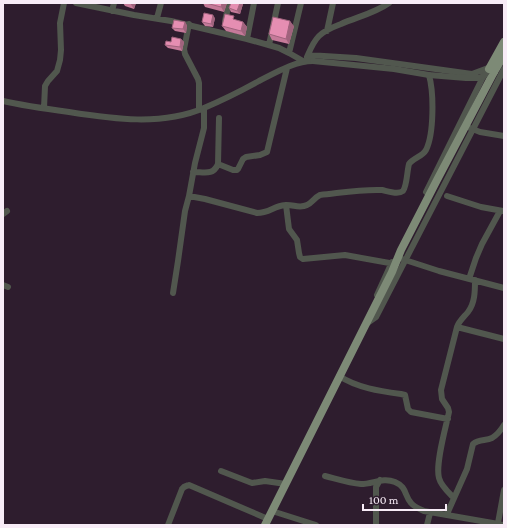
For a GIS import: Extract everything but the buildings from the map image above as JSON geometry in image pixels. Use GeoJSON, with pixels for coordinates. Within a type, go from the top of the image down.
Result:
{"type":"FeatureCollection","features":[{"type":"Feature","properties":{"kind":"main road"},"geometry":{"type":"LineString","coordinates":[[495,71],[504,42]]}},
{"type":"Feature","properties":{"kind":"main road"},"geometry":{"type":"LineString","coordinates":[[266,522],[397,262],[401,250],[469,127],[504,55]]}},
{"type":"Feature","properties":{"kind":"street"},"geometry":{"type":"LineString","coordinates":[[44,108],[45,86],[57,71],[60,60],[60,23],[64,3]]}},
{"type":"Feature","properties":{"kind":"street"},"geometry":{"type":"LineString","coordinates":[[76,3],[91,5],[112,11],[189,24],[222,32],[269,45],[307,60],[394,69],[429,75],[478,78],[495,71]]}},
{"type":"Feature","properties":{"kind":"street"},"geometry":{"type":"LineString","coordinates":[[112,11],[114,3]]}},
{"type":"Feature","properties":{"kind":"street"},"geometry":{"type":"LineString","coordinates":[[157,18],[161,3]]}},
{"type":"Feature","properties":{"kind":"street"},"geometry":{"type":"LineString","coordinates":[[222,32],[229,3]]}},
{"type":"Feature","properties":{"kind":"street"},"geometry":{"type":"LineString","coordinates":[[247,39],[254,3]]}},
{"type":"Feature","properties":{"kind":"street"},"geometry":{"type":"LineString","coordinates":[[269,45],[278,3]]}},
{"type":"Feature","properties":{"kind":"street"},"geometry":{"type":"LineString","coordinates":[[289,53],[301,3]]}},
{"type":"Feature","properties":{"kind":"street"},"geometry":{"type":"LineString","coordinates":[[327,30],[333,3]]}},
{"type":"Feature","properties":{"kind":"street"},"geometry":{"type":"LineString","coordinates":[[307,60],[315,40],[327,30],[377,10],[389,3]]}},
{"type":"Feature","properties":{"kind":"street"},"geometry":{"type":"LineString","coordinates":[[173,293],[185,211],[204,128],[198,79],[185,54],[184,49],[189,24]]}},
{"type":"Feature","properties":{"kind":"street"},"geometry":{"type":"LineString","coordinates":[[365,324],[376,317],[397,262],[495,71],[504,36]]}},
{"type":"Feature","properties":{"kind":"street"},"geometry":{"type":"LineString","coordinates":[[3,101],[105,118],[129,119],[174,117],[186,115],[202,109],[287,68],[307,60],[356,58],[472,74],[495,71]]}},
{"type":"Feature","properties":{"kind":"street"},"geometry":{"type":"LineString","coordinates":[[218,164],[236,170],[238,169],[243,158],[260,155],[267,152],[287,68]]}},
{"type":"Feature","properties":{"kind":"street"},"geometry":{"type":"LineString","coordinates":[[189,196],[257,213],[266,212],[286,205],[297,207],[306,206],[320,195],[366,190],[402,192],[406,183],[408,164],[424,153],[428,144],[432,114],[431,82],[429,75]]}},
{"type":"Feature","properties":{"kind":"street"},"geometry":{"type":"LineString","coordinates":[[194,172],[212,172],[218,164],[219,118]]}},
{"type":"Feature","properties":{"kind":"street"},"geometry":{"type":"LineString","coordinates":[[397,262],[469,127],[485,134],[504,136]]}},
{"type":"Feature","properties":{"kind":"street"},"geometry":{"type":"LineString","coordinates":[[447,196],[481,207],[502,211],[482,244],[476,258],[472,279],[474,293],[472,304],[468,313],[459,322],[456,328],[441,390],[442,399],[449,412],[438,473],[443,485],[454,498]]}},
{"type":"Feature","properties":{"kind":"street"},"geometry":{"type":"LineString","coordinates":[[286,205],[289,229],[297,240],[300,257],[303,259],[345,254],[397,262],[504,288]]}},
{"type":"Feature","properties":{"kind":"street"},"geometry":{"type":"LineString","coordinates":[[456,328],[504,339]]}},
{"type":"Feature","properties":{"kind":"street"},"geometry":{"type":"LineString","coordinates":[[339,376],[358,386],[405,395],[408,409],[411,412],[448,419]]}},
{"type":"Feature","properties":{"kind":"street"},"geometry":{"type":"LineString","coordinates":[[447,514],[467,469],[473,444],[478,441],[491,439],[504,425]]}},
{"type":"Feature","properties":{"kind":"street"},"geometry":{"type":"LineString","coordinates":[[221,471],[252,483],[265,481],[286,484]]}},
{"type":"Feature","properties":{"kind":"street"},"geometry":{"type":"LineString","coordinates":[[325,476],[360,484],[372,483],[380,480],[391,480],[403,487],[411,503],[419,509],[430,513],[447,514],[501,524],[504,490]]}},
{"type":"Feature","properties":{"kind":"street"},"geometry":{"type":"LineString","coordinates":[[376,525],[376,487],[380,480]]}},
{"type":"Feature","properties":{"kind":"street"},"geometry":{"type":"LineString","coordinates":[[168,525],[184,486],[189,486],[200,490],[266,522]]}},
{"type":"Feature","properties":{"kind":"street"},"geometry":{"type":"LineString","coordinates":[[272,511],[316,525]]}},
{"type":"Feature","properties":{"kind":"street"},"geometry":{"type":"LineString","coordinates":[[426,525],[430,513]]}}]}
